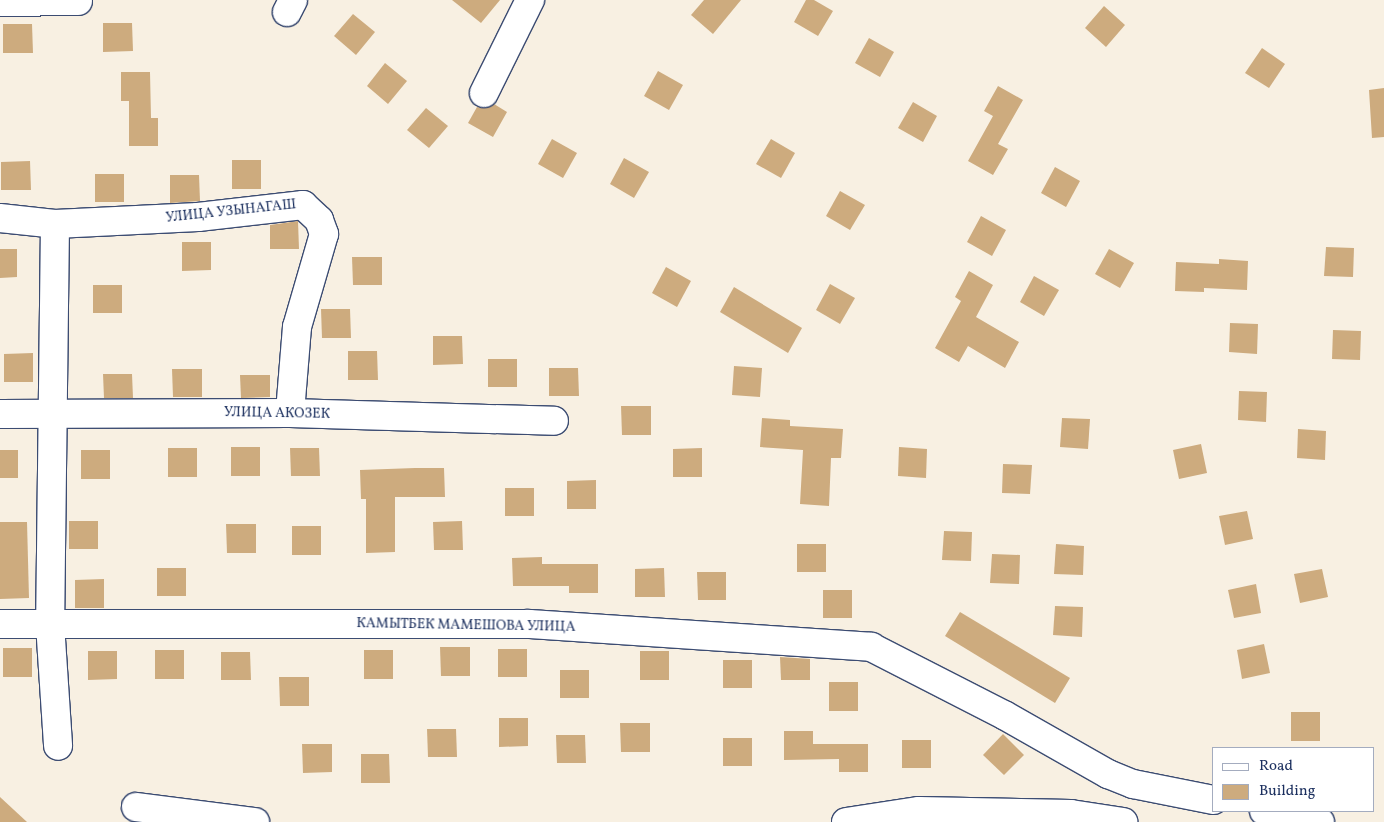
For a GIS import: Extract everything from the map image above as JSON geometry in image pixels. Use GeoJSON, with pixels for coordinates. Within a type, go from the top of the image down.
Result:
{"type":"FeatureCollection","features":[{"type":"Feature","properties":{"kind":"street"},"geometry":{"type":"LineString","coordinates":[[484,93],[530,0]]}},
{"type":"Feature","properties":{"kind":"street"},"geometry":{"type":"LineString","coordinates":[[0,2],[78,1]]}},
{"type":"Feature","properties":{"kind":"street","name":"УЛИЦА УЗЫНАГАШ"},"geometry":{"type":"LineString","coordinates":[[0,218],[55,224],[198,217],[303,205],[319,220],[324,234],[297,327],[290,412]]}},
{"type":"Feature","properties":{"kind":"street"},"geometry":{"type":"LineString","coordinates":[[55,224],[50,624],[58,746]]}},
{"type":"Feature","properties":{"kind":"street","name":"УЛИЦА АКОЗЕК"},"geometry":{"type":"LineString","coordinates":[[0,414],[290,412],[554,422]]}},
{"type":"Feature","properties":{"kind":"street","name":"КАМЫТБЕК МАМЕШОВА УЛИЦА"},"geometry":{"type":"LineString","coordinates":[[0,624],[529,624],[871,647],[1133,784],[1212,800]]}},
{"type":"Feature","properties":{"kind":"street"},"geometry":{"type":"LineString","coordinates":[[1133,784],[1133,822]]}},
{"type":"Feature","properties":{"kind":"street"},"geometry":{"type":"LineString","coordinates":[[136,807],[255,822]]}},
{"type":"Feature","properties":{"kind":"street"},"geometry":{"type":"LineString","coordinates":[[846,822],[919,811],[1071,814],[1123,822]]}},
{"type":"Feature","properties":{"kind":"street"},"geometry":{"type":"LineString","coordinates":[[1269,812],[1320,822]]}},
{"type":"Feature","properties":{"kind":"building"},"geometry":{"type":"Polygon","coordinates":[[[452,0],[500,0],[481,23],[452,0]]]}},
{"type":"Feature","properties":{"kind":"building"},"geometry":{"type":"Polygon","coordinates":[[[704,0],[741,0],[713,34],[691,15],[704,0]]]}},
{"type":"Feature","properties":{"kind":"building"},"geometry":{"type":"Polygon","coordinates":[[[806,0],[814,0],[833,11],[818,36],[794,22],[806,0]]]}},
{"type":"Feature","properties":{"kind":"building"},"geometry":{"type":"Polygon","coordinates":[[[1104,6],[1125,25],[1106,47],[1085,28],[1104,6]]]}},
{"type":"Feature","properties":{"kind":"building"},"geometry":{"type":"Polygon","coordinates":[[[353,14],[375,32],[356,55],[334,36],[353,14]]]}},
{"type":"Feature","properties":{"kind":"building"},"geometry":{"type":"Polygon","coordinates":[[[103,23],[132,23],[133,51],[103,52],[103,23]]]}},
{"type":"Feature","properties":{"kind":"building"},"geometry":{"type":"Polygon","coordinates":[[[3,24],[32,24],[33,53],[3,53],[3,24]]]}},
{"type":"Feature","properties":{"kind":"building"},"geometry":{"type":"Polygon","coordinates":[[[869,38],[894,52],[880,77],[855,63],[869,38]]]}},
{"type":"Feature","properties":{"kind":"building"},"geometry":{"type":"Polygon","coordinates":[[[1262,48],[1285,64],[1269,88],[1245,73],[1262,48]]]}},
{"type":"Feature","properties":{"kind":"building"},"geometry":{"type":"Polygon","coordinates":[[[385,63],[407,81],[388,104],[367,86],[385,63]]]}},
{"type":"Feature","properties":{"kind":"building"},"geometry":{"type":"Polygon","coordinates":[[[658,71],[683,85],[669,110],[644,96],[658,71]]]}},
{"type":"Feature","properties":{"kind":"building"},"geometry":{"type":"Polygon","coordinates":[[[121,72],[150,72],[151,118],[158,118],[158,146],[129,146],[129,101],[121,101],[121,72]]]}},
{"type":"Feature","properties":{"kind":"building"},"geometry":{"type":"Polygon","coordinates":[[[998,86],[1023,100],[998,144],[1008,149],[993,175],[968,161],[993,116],[984,111],[998,86]]]}},
{"type":"Feature","properties":{"kind":"building"},"geometry":{"type":"Polygon","coordinates":[[[1384,88],[1384,137],[1372,138],[1369,90],[1384,88]]]}},
{"type":"Feature","properties":{"kind":"building"},"geometry":{"type":"Polygon","coordinates":[[[913,102],[937,116],[923,142],[898,128],[913,102]]]}},
{"type":"Feature","properties":{"kind":"building"},"geometry":{"type":"Polygon","coordinates":[[[494,104],[507,112],[493,137],[468,123],[477,107],[485,108],[494,104]]]}},
{"type":"Feature","properties":{"kind":"building"},"geometry":{"type":"Polygon","coordinates":[[[426,108],[448,126],[429,148],[407,130],[426,108]]]}},
{"type":"Feature","properties":{"kind":"building"},"geometry":{"type":"Polygon","coordinates":[[[552,139],[577,153],[563,178],[538,164],[552,139]]]}},
{"type":"Feature","properties":{"kind":"building"},"geometry":{"type":"Polygon","coordinates":[[[771,139],[795,153],[781,178],[756,164],[771,139]]]}},
{"type":"Feature","properties":{"kind":"building"},"geometry":{"type":"Polygon","coordinates":[[[624,158],[649,172],[634,198],[610,184],[624,158]]]}},
{"type":"Feature","properties":{"kind":"building"},"geometry":{"type":"Polygon","coordinates":[[[232,160],[261,160],[261,189],[232,189],[232,160]]]}},
{"type":"Feature","properties":{"kind":"building"},"geometry":{"type":"Polygon","coordinates":[[[30,161],[31,190],[1,190],[1,162],[30,161]]]}},
{"type":"Feature","properties":{"kind":"building"},"geometry":{"type":"Polygon","coordinates":[[[1055,167],[1080,181],[1066,207],[1041,193],[1055,167]]]}},
{"type":"Feature","properties":{"kind":"building"},"geometry":{"type":"Polygon","coordinates":[[[95,174],[124,174],[124,202],[95,202],[95,174]]]}},
{"type":"Feature","properties":{"kind":"building"},"geometry":{"type":"Polygon","coordinates":[[[170,175],[199,175],[200,201],[170,203],[170,175]]]}},
{"type":"Feature","properties":{"kind":"building"},"geometry":{"type":"Polygon","coordinates":[[[840,191],[865,205],[850,230],[826,216],[840,191]]]}},
{"type":"Feature","properties":{"kind":"building"},"geometry":{"type":"Polygon","coordinates":[[[981,216],[1006,230],[992,256],[967,242],[981,216]]]}},
{"type":"Feature","properties":{"kind":"building"},"geometry":{"type":"Polygon","coordinates":[[[298,221],[299,249],[270,249],[270,225],[298,221]]]}},
{"type":"Feature","properties":{"kind":"building"},"geometry":{"type":"Polygon","coordinates":[[[182,242],[211,242],[211,270],[182,271],[182,242]]]}},
{"type":"Feature","properties":{"kind":"building"},"geometry":{"type":"Polygon","coordinates":[[[1326,247],[1354,248],[1353,277],[1324,276],[1326,247]]]}},
{"type":"Feature","properties":{"kind":"building"},"geometry":{"type":"Polygon","coordinates":[[[0,249],[17,249],[17,277],[0,278],[0,249]]]}},
{"type":"Feature","properties":{"kind":"building"},"geometry":{"type":"Polygon","coordinates":[[[1109,249],[1134,263],[1120,288],[1095,274],[1109,249]]]}},
{"type":"Feature","properties":{"kind":"building"},"geometry":{"type":"Polygon","coordinates":[[[352,257],[382,257],[382,285],[353,285],[352,257]]]}},
{"type":"Feature","properties":{"kind":"building"},"geometry":{"type":"Polygon","coordinates":[[[1219,259],[1248,261],[1247,290],[1204,288],[1204,292],[1175,291],[1176,262],[1219,264],[1219,259]]]}},
{"type":"Feature","properties":{"kind":"building"},"geometry":{"type":"Polygon","coordinates":[[[666,267],[691,281],[677,307],[652,293],[666,267]]]}},
{"type":"Feature","properties":{"kind":"building"},"geometry":{"type":"Polygon","coordinates":[[[969,271],[993,285],[976,317],[1019,342],[1005,368],[968,346],[959,362],[935,348],[961,301],[955,297],[969,271]]]}},
{"type":"Feature","properties":{"kind":"building"},"geometry":{"type":"Polygon","coordinates":[[[1034,276],[1059,290],[1044,316],[1020,302],[1034,276]]]}},
{"type":"Feature","properties":{"kind":"building"},"geometry":{"type":"Polygon","coordinates":[[[830,284],[855,298],[840,324],[816,310],[830,284]]]}},
{"type":"Feature","properties":{"kind":"building"},"geometry":{"type":"Polygon","coordinates":[[[93,285],[122,285],[122,313],[93,313],[93,285]]]}},
{"type":"Feature","properties":{"kind":"building"},"geometry":{"type":"Polygon","coordinates":[[[734,287],[802,328],[788,353],[720,312],[734,287]]]}},
{"type":"Feature","properties":{"kind":"building"},"geometry":{"type":"Polygon","coordinates":[[[321,309],[350,309],[351,338],[322,338],[321,309]]]}},
{"type":"Feature","properties":{"kind":"building"},"geometry":{"type":"Polygon","coordinates":[[[1230,323],[1258,324],[1257,354],[1229,352],[1230,323]]]}},
{"type":"Feature","properties":{"kind":"building"},"geometry":{"type":"Polygon","coordinates":[[[1333,330],[1361,331],[1360,360],[1332,359],[1333,330]]]}},
{"type":"Feature","properties":{"kind":"building"},"geometry":{"type":"Polygon","coordinates":[[[433,336],[462,336],[463,364],[433,365],[433,336]]]}},
{"type":"Feature","properties":{"kind":"building"},"geometry":{"type":"Polygon","coordinates":[[[348,351],[377,351],[378,380],[348,380],[348,351]]]}},
{"type":"Feature","properties":{"kind":"building"},"geometry":{"type":"Polygon","coordinates":[[[33,353],[33,382],[4,382],[4,354],[33,353]]]}},
{"type":"Feature","properties":{"kind":"building"},"geometry":{"type":"Polygon","coordinates":[[[488,359],[517,359],[517,387],[488,387],[488,359]]]}},
{"type":"Feature","properties":{"kind":"building"},"geometry":{"type":"Polygon","coordinates":[[[734,366],[762,368],[760,397],[732,395],[734,366]]]}},
{"type":"Feature","properties":{"kind":"building"},"geometry":{"type":"Polygon","coordinates":[[[549,368],[578,368],[579,396],[549,396],[549,368]]]}},
{"type":"Feature","properties":{"kind":"building"},"geometry":{"type":"Polygon","coordinates":[[[172,369],[202,369],[202,397],[173,397],[172,369]]]}},
{"type":"Feature","properties":{"kind":"building"},"geometry":{"type":"Polygon","coordinates":[[[103,374],[132,374],[133,398],[104,398],[103,374]]]}},
{"type":"Feature","properties":{"kind":"building"},"geometry":{"type":"Polygon","coordinates":[[[240,375],[270,375],[270,397],[241,398],[240,375]]]}},
{"type":"Feature","properties":{"kind":"building"},"geometry":{"type":"Polygon","coordinates":[[[1239,391],[1267,392],[1266,422],[1238,420],[1239,391]]]}},
{"type":"Feature","properties":{"kind":"building"},"geometry":{"type":"Polygon","coordinates":[[[621,406],[651,406],[651,435],[622,435],[621,406]]]}},
{"type":"Feature","properties":{"kind":"building"},"geometry":{"type":"Polygon","coordinates":[[[762,418],[790,420],[790,426],[843,429],[841,458],[831,458],[829,506],[800,504],[803,450],[760,447],[762,418]]]}},
{"type":"Feature","properties":{"kind":"building"},"geometry":{"type":"Polygon","coordinates":[[[1062,418],[1090,419],[1088,449],[1060,447],[1062,418]]]}},
{"type":"Feature","properties":{"kind":"building"},"geometry":{"type":"Polygon","coordinates":[[[1298,429],[1326,431],[1325,460],[1297,458],[1298,429]]]}},
{"type":"Feature","properties":{"kind":"building"},"geometry":{"type":"Polygon","coordinates":[[[1201,444],[1207,473],[1179,479],[1173,450],[1201,444]]]}},
{"type":"Feature","properties":{"kind":"building"},"geometry":{"type":"Polygon","coordinates":[[[231,447],[260,447],[260,476],[231,476],[231,447]]]}},
{"type":"Feature","properties":{"kind":"building"},"geometry":{"type":"Polygon","coordinates":[[[899,447],[927,449],[926,478],[898,476],[899,447]]]}},
{"type":"Feature","properties":{"kind":"building"},"geometry":{"type":"Polygon","coordinates":[[[168,448],[197,448],[197,477],[168,477],[168,448]]]}},
{"type":"Feature","properties":{"kind":"building"},"geometry":{"type":"Polygon","coordinates":[[[290,448],[319,448],[320,476],[291,476],[290,448]]]}},
{"type":"Feature","properties":{"kind":"building"},"geometry":{"type":"Polygon","coordinates":[[[702,448],[702,477],[673,477],[673,449],[702,448]]]}},
{"type":"Feature","properties":{"kind":"building"},"geometry":{"type":"Polygon","coordinates":[[[0,450],[18,450],[18,478],[0,478],[0,450]]]}},
{"type":"Feature","properties":{"kind":"building"},"geometry":{"type":"Polygon","coordinates":[[[81,450],[110,450],[110,479],[81,479],[81,450]]]}},
{"type":"Feature","properties":{"kind":"building"},"geometry":{"type":"Polygon","coordinates":[[[1003,464],[1032,465],[1030,494],[1002,493],[1003,464]]]}},
{"type":"Feature","properties":{"kind":"building"},"geometry":{"type":"Polygon","coordinates":[[[444,468],[445,497],[395,497],[395,552],[366,553],[366,499],[361,499],[360,470],[444,468]]]}},
{"type":"Feature","properties":{"kind":"building"},"geometry":{"type":"Polygon","coordinates":[[[596,480],[596,509],[567,509],[567,481],[596,480]]]}},
{"type":"Feature","properties":{"kind":"building"},"geometry":{"type":"Polygon","coordinates":[[[505,488],[534,488],[534,516],[505,516],[505,488]]]}},
{"type":"Feature","properties":{"kind":"building"},"geometry":{"type":"Polygon","coordinates":[[[1247,511],[1253,539],[1225,545],[1219,516],[1247,511]]]}},
{"type":"Feature","properties":{"kind":"building"},"geometry":{"type":"Polygon","coordinates":[[[69,521],[98,521],[98,549],[69,549],[69,521]]]}},
{"type":"Feature","properties":{"kind":"building"},"geometry":{"type":"Polygon","coordinates":[[[462,521],[463,550],[434,550],[433,522],[462,521]]]}},
{"type":"Feature","properties":{"kind":"building"},"geometry":{"type":"Polygon","coordinates":[[[0,522],[27,522],[29,598],[0,599],[0,522]]]}},
{"type":"Feature","properties":{"kind":"building"},"geometry":{"type":"Polygon","coordinates":[[[226,524],[256,524],[256,553],[227,553],[226,524]]]}},
{"type":"Feature","properties":{"kind":"building"},"geometry":{"type":"Polygon","coordinates":[[[292,526],[321,526],[321,555],[292,555],[292,526]]]}},
{"type":"Feature","properties":{"kind":"building"},"geometry":{"type":"Polygon","coordinates":[[[944,531],[972,532],[971,561],[942,560],[944,531]]]}},
{"type":"Feature","properties":{"kind":"building"},"geometry":{"type":"Polygon","coordinates":[[[797,544],[826,544],[826,572],[797,572],[797,544]]]}},
{"type":"Feature","properties":{"kind":"building"},"geometry":{"type":"Polygon","coordinates":[[[1056,544],[1084,546],[1083,575],[1054,574],[1056,544]]]}},
{"type":"Feature","properties":{"kind":"building"},"geometry":{"type":"Polygon","coordinates":[[[992,554],[1020,555],[1019,584],[990,583],[992,554]]]}},
{"type":"Feature","properties":{"kind":"building"},"geometry":{"type":"Polygon","coordinates":[[[542,557],[542,564],[598,564],[598,593],[569,593],[569,586],[513,586],[512,558],[542,557]]]}},
{"type":"Feature","properties":{"kind":"building"},"geometry":{"type":"Polygon","coordinates":[[[157,568],[186,568],[186,596],[157,596],[157,568]]]}},
{"type":"Feature","properties":{"kind":"building"},"geometry":{"type":"Polygon","coordinates":[[[664,568],[665,597],[635,597],[635,569],[664,568]]]}},
{"type":"Feature","properties":{"kind":"building"},"geometry":{"type":"Polygon","coordinates":[[[1322,569],[1328,597],[1300,603],[1294,574],[1322,569]]]}},
{"type":"Feature","properties":{"kind":"building"},"geometry":{"type":"Polygon","coordinates":[[[697,572],[726,572],[726,600],[698,600],[697,572]]]}},
{"type":"Feature","properties":{"kind":"building"},"geometry":{"type":"Polygon","coordinates":[[[104,579],[104,608],[75,608],[75,580],[104,579]]]}},
{"type":"Feature","properties":{"kind":"building"},"geometry":{"type":"Polygon","coordinates":[[[1256,584],[1261,613],[1234,618],[1228,590],[1256,584]]]}},
{"type":"Feature","properties":{"kind":"building"},"geometry":{"type":"Polygon","coordinates":[[[823,590],[852,590],[852,618],[823,618],[823,590]]]}},
{"type":"Feature","properties":{"kind":"building"},"geometry":{"type":"Polygon","coordinates":[[[1055,606],[1083,607],[1082,637],[1053,635],[1055,606]]]}},
{"type":"Feature","properties":{"kind":"building"},"geometry":{"type":"Polygon","coordinates":[[[960,612],[1070,678],[1055,703],[945,636],[960,612]]]}},
{"type":"Feature","properties":{"kind":"building"},"geometry":{"type":"Polygon","coordinates":[[[1264,644],[1270,673],[1242,679],[1237,650],[1264,644]]]}},
{"type":"Feature","properties":{"kind":"building"},"geometry":{"type":"Polygon","coordinates":[[[440,647],[470,647],[470,676],[441,676],[440,647]]]}},
{"type":"Feature","properties":{"kind":"building"},"geometry":{"type":"Polygon","coordinates":[[[3,648],[32,648],[32,677],[3,677],[3,648]]]}},
{"type":"Feature","properties":{"kind":"building"},"geometry":{"type":"Polygon","coordinates":[[[498,649],[527,649],[527,677],[498,677],[498,649]]]}},
{"type":"Feature","properties":{"kind":"building"},"geometry":{"type":"Polygon","coordinates":[[[155,650],[184,650],[184,679],[155,679],[155,650]]]}},
{"type":"Feature","properties":{"kind":"building"},"geometry":{"type":"Polygon","coordinates":[[[364,650],[393,650],[393,679],[364,679],[364,650]]]}},
{"type":"Feature","properties":{"kind":"building"},"geometry":{"type":"Polygon","coordinates":[[[88,651],[117,651],[117,679],[88,680],[88,651]]]}},
{"type":"Feature","properties":{"kind":"building"},"geometry":{"type":"Polygon","coordinates":[[[640,651],[669,651],[669,680],[640,680],[640,651]]]}},
{"type":"Feature","properties":{"kind":"building"},"geometry":{"type":"Polygon","coordinates":[[[221,652],[250,652],[251,680],[221,680],[221,652]]]}},
{"type":"Feature","properties":{"kind":"building"},"geometry":{"type":"Polygon","coordinates":[[[780,657],[810,659],[810,680],[781,680],[780,657]]]}},
{"type":"Feature","properties":{"kind":"building"},"geometry":{"type":"Polygon","coordinates":[[[723,660],[752,660],[752,688],[723,688],[723,660]]]}},
{"type":"Feature","properties":{"kind":"building"},"geometry":{"type":"Polygon","coordinates":[[[560,670],[589,670],[589,698],[560,698],[560,670]]]}},
{"type":"Feature","properties":{"kind":"building"},"geometry":{"type":"Polygon","coordinates":[[[279,677],[309,677],[309,706],[280,706],[279,677]]]}},
{"type":"Feature","properties":{"kind":"building"},"geometry":{"type":"Polygon","coordinates":[[[829,682],[858,682],[858,711],[829,711],[829,682]]]}},
{"type":"Feature","properties":{"kind":"building"},"geometry":{"type":"Polygon","coordinates":[[[1291,712],[1320,712],[1320,741],[1291,741],[1291,712]]]}},
{"type":"Feature","properties":{"kind":"building"},"geometry":{"type":"Polygon","coordinates":[[[499,718],[528,718],[528,746],[499,747],[499,718]]]}},
{"type":"Feature","properties":{"kind":"building"},"geometry":{"type":"Polygon","coordinates":[[[620,723],[650,723],[650,752],[621,752],[620,723]]]}},
{"type":"Feature","properties":{"kind":"building"},"geometry":{"type":"Polygon","coordinates":[[[427,729],[456,729],[457,757],[428,757],[427,729]]]}},
{"type":"Feature","properties":{"kind":"building"},"geometry":{"type":"Polygon","coordinates":[[[784,731],[813,731],[813,744],[868,744],[868,772],[839,772],[839,759],[784,760],[784,731]]]}},
{"type":"Feature","properties":{"kind":"building"},"geometry":{"type":"Polygon","coordinates":[[[1003,734],[1024,755],[1004,775],[983,755],[1003,734]]]}},
{"type":"Feature","properties":{"kind":"building"},"geometry":{"type":"Polygon","coordinates":[[[556,735],[585,735],[586,763],[557,763],[556,735]]]}},
{"type":"Feature","properties":{"kind":"building"},"geometry":{"type":"Polygon","coordinates":[[[723,738],[752,738],[752,766],[723,766],[723,738]]]}},
{"type":"Feature","properties":{"kind":"building"},"geometry":{"type":"Polygon","coordinates":[[[902,740],[931,740],[931,768],[902,768],[902,740]]]}},
{"type":"Feature","properties":{"kind":"building"},"geometry":{"type":"Polygon","coordinates":[[[302,744],[332,744],[332,772],[303,773],[302,744]]]}},
{"type":"Feature","properties":{"kind":"building"},"geometry":{"type":"Polygon","coordinates":[[[361,754],[389,754],[390,783],[361,783],[361,754]]]}},
{"type":"Feature","properties":{"kind":"building"},"geometry":{"type":"Polygon","coordinates":[[[0,797],[27,822],[0,822],[0,797]]]}}]}
